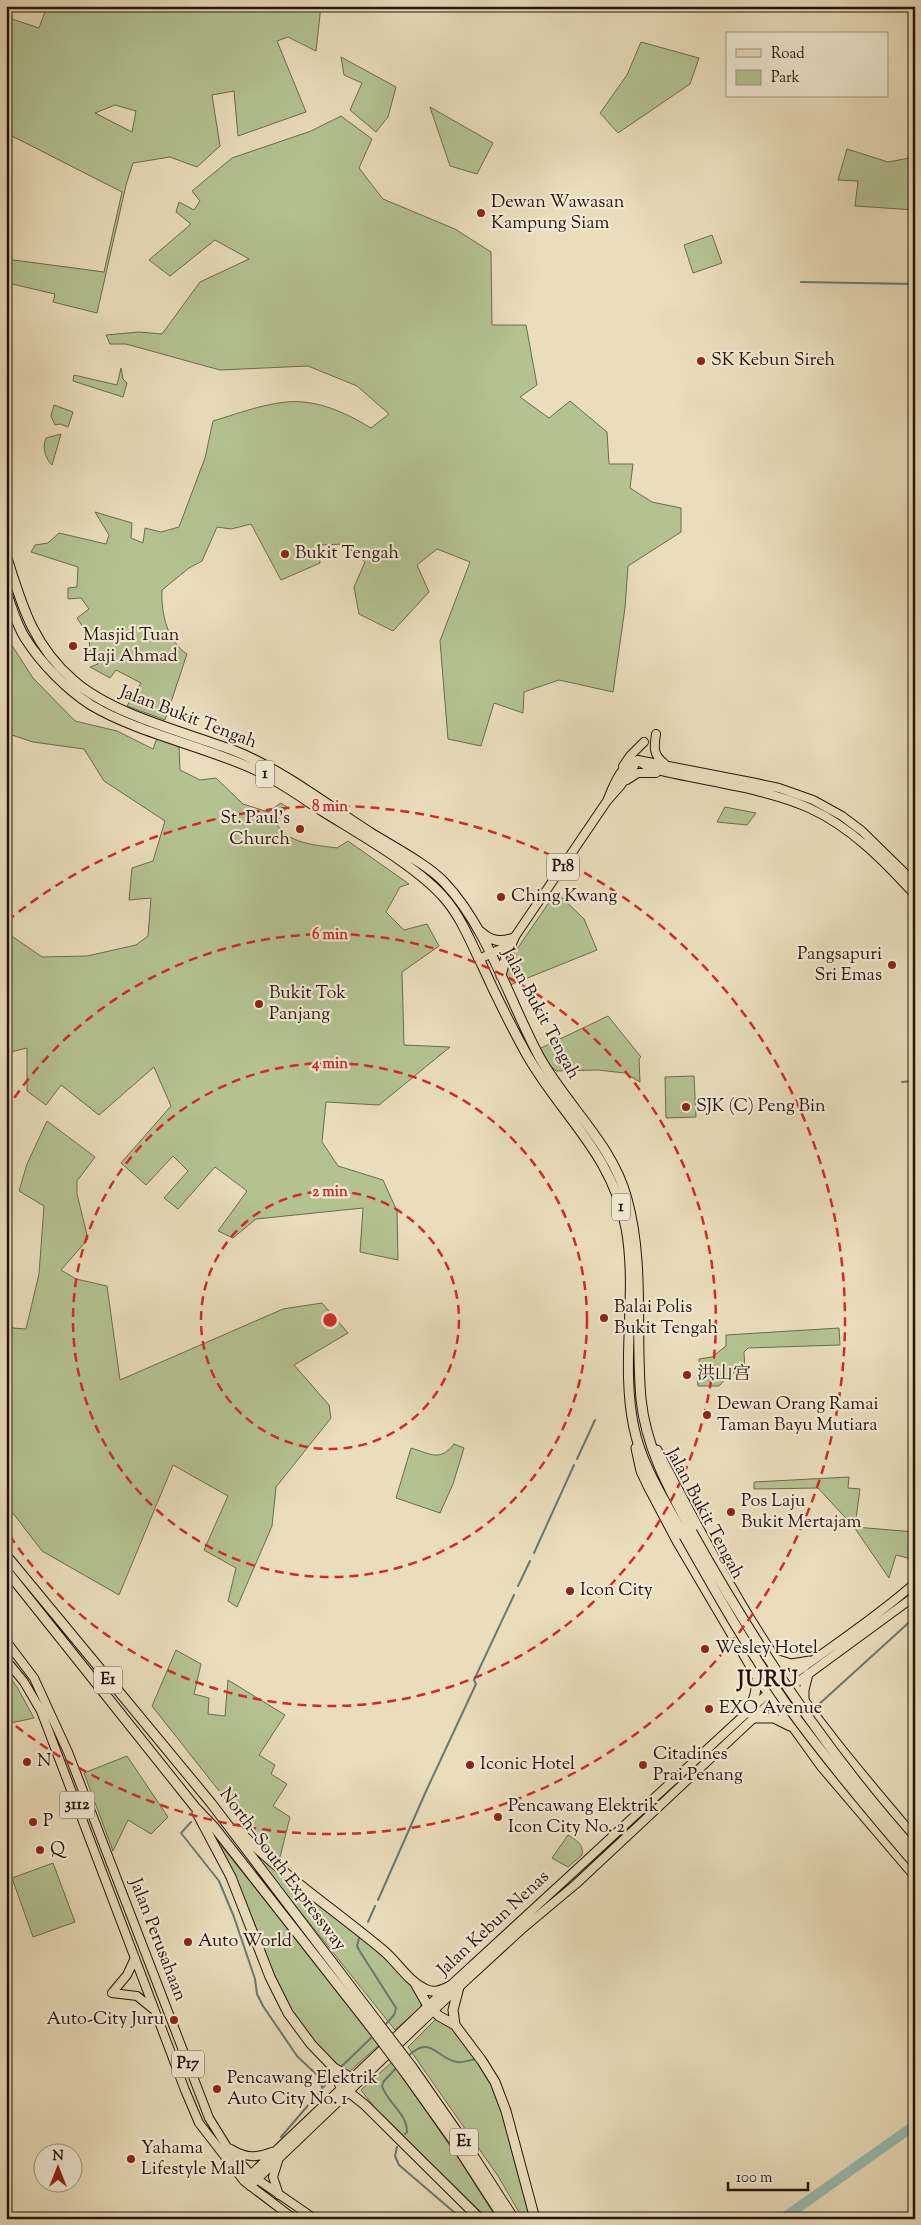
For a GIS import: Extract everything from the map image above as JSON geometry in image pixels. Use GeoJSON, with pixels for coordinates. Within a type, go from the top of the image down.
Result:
{"type":"FeatureCollection","features":[{"type":"Feature","properties":{"kind":"highway","name":"Jalan Bukit Tengah"},"geometry":{"type":"LineString","coordinates":[[6,556],[27,619],[52,658],[73,680],[92,695],[125,711],[237,752],[272,769],[405,854],[443,881],[468,912],[552,1080],[600,1143],[627,1197],[634,1227],[636,1252],[641,1400],[651,1448],[688,1534],[755,1658],[788,1707],[852,1791],[915,1864]]}},
{"type":"Feature","properties":{"kind":"highway","name":"Jalan Bukit Tengah"},"geometry":{"type":"LineString","coordinates":[[6,592],[18,625],[32,647],[51,670],[87,703],[123,720],[258,771],[346,825],[437,889],[457,914],[526,1053],[546,1085],[595,1150],[619,1199],[627,1230],[629,1258],[630,1397],[635,1433],[650,1474],[771,1666],[826,1742],[915,1851]]}},
{"type":"Feature","properties":{"kind":"highway"},"geometry":{"type":"LineString","coordinates":[[478,930],[493,940],[504,941],[514,938]]}},
{"type":"Feature","properties":{"kind":"highway"},"geometry":{"type":"LineString","coordinates":[[501,976],[506,956],[514,938]]}},
{"type":"Feature","properties":{"kind":"highway"},"geometry":{"type":"LineString","coordinates":[[635,1433],[636,1449],[648,1486],[716,1610],[757,1677],[794,1730],[872,1827],[915,1876]]}},
{"type":"Feature","properties":{"kind":"highway"},"geometry":{"type":"LineString","coordinates":[[648,1434],[775,1659],[818,1718],[915,1838]]}},
{"type":"Feature","properties":{"kind":"highway","name":"North–South Expressway"},"geometry":{"type":"LineString","coordinates":[[6,1556],[211,1803],[476,2159],[514,2219]]}},
{"type":"Feature","properties":{"kind":"highway","name":"North–South Expressway"},"geometry":{"type":"LineString","coordinates":[[6,1570],[195,1807],[214,1827],[373,2023]]}},
{"type":"Feature","properties":{"kind":"highway"},"geometry":{"type":"LineString","coordinates":[[748,1662],[759,1668],[766,1667],[770,1661],[769,1649]]}},
{"type":"Feature","properties":{"kind":"highway"},"geometry":{"type":"LineString","coordinates":[[775,1659],[791,1664],[810,1660]]}},
{"type":"Feature","properties":{"kind":"highway"},"geometry":{"type":"LineString","coordinates":[[804,1700],[804,1690],[808,1674]]}},
{"type":"Feature","properties":{"kind":"highway"},"geometry":{"type":"LineString","coordinates":[[757,1677],[756,1693],[750,1716],[774,1718],[794,1730]]}},
{"type":"Feature","properties":{"kind":"highway"},"geometry":{"type":"LineString","coordinates":[[794,1730],[803,1719],[810,1716],[818,1718]]}},
{"type":"Feature","properties":{"kind":"highway"},"geometry":{"type":"LineString","coordinates":[[211,1803],[252,1844],[296,1883],[386,1952],[415,1983],[430,2009],[455,2025],[482,2061],[499,2091],[535,2219]]}},
{"type":"Feature","properties":{"kind":"highway"},"geometry":{"type":"LineString","coordinates":[[195,1807],[231,1877],[270,1977],[288,2013],[311,2044],[342,2074],[350,2079],[366,2077]]}},
{"type":"Feature","properties":{"kind":"highway"},"geometry":{"type":"LineString","coordinates":[[415,1983],[426,1990],[434,1992],[455,1986],[453,2010],[455,2025]]}},
{"type":"Feature","properties":{"kind":"highway"},"geometry":{"type":"LineString","coordinates":[[327,2061],[341,2087]]}},
{"type":"Feature","properties":{"kind":"highway","name":"North–South Expressway"},"geometry":{"type":"LineString","coordinates":[[409,2071],[504,2219]]}},
{"type":"Feature","properties":{"kind":"highway"},"geometry":{"type":"LineString","coordinates":[[350,2079],[347,2094],[365,2105],[480,2219]]}},
{"type":"Feature","properties":{"kind":"main road"},"geometry":{"type":"LineString","coordinates":[[656,734],[654,751],[659,759],[667,765]]}},
{"type":"Feature","properties":{"kind":"main road"},"geometry":{"type":"LineString","coordinates":[[618,784],[630,756],[644,742]]}},
{"type":"Feature","properties":{"kind":"main road","name":"P18"},"geometry":{"type":"LineString","coordinates":[[479,959],[503,948],[514,938],[607,801],[629,763],[638,760]]}},
{"type":"Feature","properties":{"kind":"main road"},"geometry":{"type":"LineString","coordinates":[[638,760],[779,788],[813,800],[842,816],[862,831],[915,883]]}},
{"type":"Feature","properties":{"kind":"main road"},"geometry":{"type":"LineString","coordinates":[[638,760],[649,768],[670,774],[776,796],[808,808],[837,824],[860,840],[915,895]]}},
{"type":"Feature","properties":{"kind":"main road"},"geometry":{"type":"LineString","coordinates":[[618,784],[638,773],[670,774]]}},
{"type":"Feature","properties":{"kind":"main road"},"geometry":{"type":"LineString","coordinates":[[791,1681],[810,1660],[897,1599],[915,1583]]}},
{"type":"Feature","properties":{"kind":"main road"},"geometry":{"type":"LineString","coordinates":[[791,1681],[808,1674],[904,1606],[915,1596]]}},
{"type":"Feature","properties":{"kind":"main road","name":"Jalan Perusahaan"},"geometry":{"type":"LineString","coordinates":[[6,1642],[34,1678],[49,1708],[135,1923],[209,2118],[227,2147],[254,2178],[315,2219]]}},
{"type":"Feature","properties":{"kind":"main road","name":"Jalan Perusahaan"},"geometry":{"type":"LineString","coordinates":[[6,1660],[24,1682],[41,1712],[199,2123],[247,2184],[294,2219]]}},
{"type":"Feature","properties":{"kind":"main road","name":"Jalan Kebun Nenas"},"geometry":{"type":"LineString","coordinates":[[247,2184],[341,2087],[430,2009],[771,1696],[791,1681]]}},
{"type":"Feature","properties":{"kind":"main road"},"geometry":{"type":"LineString","coordinates":[[135,1958],[127,1975],[112,1993],[137,1996],[155,2010]]}},
{"type":"Feature","properties":{"kind":"main road","name":"Jalan Kebun Nenas"},"geometry":{"type":"LineString","coordinates":[[278,2154],[366,2077],[430,2009]]}},
{"type":"Feature","properties":{"kind":"main road"},"geometry":{"type":"LineString","coordinates":[[227,2147],[240,2154],[252,2157],[278,2154],[273,2177],[281,2197]]}},
{"type":"Feature","properties":{"kind":"green space"},"geometry":{"type":"Polygon","coordinates":[[[47,6],[321,6],[316,51],[288,37],[277,41],[306,112],[238,136],[234,91],[212,95],[220,146],[197,167],[170,157],[133,163],[126,185],[97,313],[53,302],[55,294],[12,284],[6,311],[6,259],[104,272],[122,192],[6,133],[6,17],[39,28],[47,6]],[[115,105],[95,113],[132,132],[136,111],[115,105]]]}},
{"type":"Feature","properties":{"kind":"green space"},"geometry":{"type":"Polygon","coordinates":[[[641,42],[699,58],[690,84],[618,133],[600,113],[627,75],[641,42]]]}},
{"type":"Feature","properties":{"kind":"green space"},"geometry":{"type":"Polygon","coordinates":[[[341,57],[396,87],[388,117],[376,132],[350,110],[362,83],[344,75],[341,57]]]}},
{"type":"Feature","properties":{"kind":"green space"},"geometry":{"type":"Polygon","coordinates":[[[430,107],[493,143],[477,174],[450,166],[430,107]]]}},
{"type":"Feature","properties":{"kind":"green space"},"geometry":{"type":"Polygon","coordinates":[[[341,116],[372,139],[359,168],[383,199],[455,229],[491,252],[492,325],[526,325],[537,385],[520,397],[549,418],[570,401],[607,432],[609,464],[633,464],[630,488],[652,502],[681,508],[681,532],[628,566],[625,608],[613,692],[559,680],[524,692],[523,713],[494,703],[481,746],[448,739],[440,641],[470,562],[437,549],[417,565],[429,592],[393,631],[359,614],[354,587],[365,562],[344,544],[318,545],[320,563],[281,580],[251,524],[231,529],[217,527],[202,561],[189,568],[162,590],[164,617],[170,634],[187,654],[165,720],[127,706],[141,683],[116,670],[110,678],[90,667],[98,664],[90,652],[89,636],[77,618],[89,609],[81,598],[68,599],[68,588],[77,587],[78,567],[31,552],[35,545],[48,543],[59,533],[106,544],[109,535],[95,512],[132,523],[131,538],[143,543],[145,528],[161,532],[179,527],[205,458],[213,421],[258,407],[292,402],[312,403],[330,408],[371,428],[389,414],[357,386],[308,366],[220,370],[126,344],[110,344],[106,335],[139,332],[162,334],[200,282],[249,259],[215,240],[170,276],[149,260],[191,224],[176,212],[179,202],[194,210],[200,201],[192,191],[232,158],[311,131],[341,116]]]}},
{"type":"Feature","properties":{"kind":"green space"},"geometry":{"type":"Polygon","coordinates":[[[847,149],[888,162],[915,157],[915,210],[855,206],[858,181],[838,180],[847,149]]]}},
{"type":"Feature","properties":{"kind":"green space"},"geometry":{"type":"Polygon","coordinates":[[[712,235],[722,263],[693,273],[684,245],[712,235]]]}},
{"type":"Feature","properties":{"kind":"green space"},"geometry":{"type":"Polygon","coordinates":[[[121,368],[123,379],[127,383],[123,397],[73,381],[74,375],[117,385],[121,368]]]}},
{"type":"Feature","properties":{"kind":"green space"},"geometry":{"type":"Polygon","coordinates":[[[54,405],[73,412],[68,427],[60,424],[55,425],[51,416],[54,405]]]}},
{"type":"Feature","properties":{"kind":"green space"},"geometry":{"type":"Polygon","coordinates":[[[61,434],[52,465],[45,452],[45,441],[46,438],[61,434]]]}},
{"type":"Feature","properties":{"kind":"green space"},"geometry":{"type":"Polygon","coordinates":[[[11,644],[33,678],[75,721],[117,731],[153,749],[157,738],[179,746],[180,770],[200,780],[216,778],[243,804],[268,812],[281,803],[287,807],[276,823],[288,835],[303,842],[337,848],[348,841],[409,884],[400,887],[386,912],[404,930],[427,924],[439,946],[402,972],[404,1045],[450,1047],[379,1105],[326,1102],[322,1142],[338,1166],[383,1180],[397,1211],[398,1260],[360,1252],[363,1208],[256,1219],[233,1238],[218,1231],[247,1191],[215,1167],[178,1209],[164,1198],[188,1171],[173,1156],[146,1185],[121,1163],[171,1106],[154,1067],[99,1115],[61,1085],[46,1105],[27,1091],[27,1048],[6,1053],[6,932],[42,957],[87,956],[136,945],[148,936],[151,898],[129,900],[132,868],[153,861],[165,821],[104,781],[84,749],[33,742],[6,733],[6,656],[11,644]]]}},
{"type":"Feature","properties":{"kind":"green space"},"geometry":{"type":"Polygon","coordinates":[[[725,807],[756,813],[747,825],[717,822],[725,807]]]}},
{"type":"Feature","properties":{"kind":"green space"},"geometry":{"type":"Polygon","coordinates":[[[556,892],[584,919],[597,950],[510,985],[506,975],[511,958],[556,892]]]}},
{"type":"Feature","properties":{"kind":"green space"},"geometry":{"type":"Polygon","coordinates":[[[608,1016],[641,1057],[639,1059],[640,1082],[625,1073],[598,1070],[556,1071],[545,1060],[539,1049],[608,1016]]]}},
{"type":"Feature","properties":{"kind":"green space"},"geometry":{"type":"Polygon","coordinates":[[[694,1076],[696,1117],[666,1118],[665,1077],[694,1076]]]}},
{"type":"Feature","properties":{"kind":"green space"},"geometry":{"type":"Polygon","coordinates":[[[47,1121],[95,1157],[77,1181],[77,1194],[88,1239],[61,1270],[76,1279],[107,1286],[120,1380],[283,1309],[322,1303],[348,1333],[294,1365],[329,1405],[331,1418],[276,1487],[272,1526],[237,1607],[228,1601],[236,1568],[204,1550],[228,1496],[173,1465],[119,1595],[42,1551],[6,1504],[6,1307],[13,1328],[26,1329],[39,1274],[44,1206],[19,1191],[27,1164],[47,1121]]]}},
{"type":"Feature","properties":{"kind":"green space"},"geometry":{"type":"Polygon","coordinates":[[[839,1328],[840,1345],[748,1348],[744,1352],[745,1372],[731,1373],[719,1386],[698,1386],[697,1376],[700,1374],[699,1359],[712,1357],[726,1346],[726,1335],[839,1328]]]}},
{"type":"Feature","properties":{"kind":"green space"},"geometry":{"type":"Polygon","coordinates":[[[454,1444],[464,1448],[453,1484],[440,1513],[396,1498],[411,1448],[440,1455],[449,1450],[454,1444]]]}},
{"type":"Feature","properties":{"kind":"green space"},"geometry":{"type":"Polygon","coordinates":[[[849,1477],[848,1488],[860,1489],[855,1527],[915,1532],[915,1560],[896,1555],[889,1578],[854,1527],[818,1488],[754,1489],[754,1482],[849,1477]]]}},
{"type":"Feature","properties":{"kind":"green space"},"geometry":{"type":"Polygon","coordinates":[[[176,1650],[201,1664],[194,1694],[209,1698],[208,1714],[225,1716],[228,1680],[285,1715],[259,1755],[275,1765],[271,1774],[287,1784],[273,1806],[290,1817],[279,1861],[261,1844],[152,1706],[176,1650]]]}},
{"type":"Feature","properties":{"kind":"green space"},"geometry":{"type":"Polygon","coordinates":[[[6,1672],[17,1687],[34,1718],[6,1724],[6,1672]]]}},
{"type":"Feature","properties":{"kind":"green space"},"geometry":{"type":"Polygon","coordinates":[[[127,1756],[168,1817],[151,1834],[128,1820],[113,1851],[84,1773],[127,1756]]]}},
{"type":"Feature","properties":{"kind":"green space"},"geometry":{"type":"Polygon","coordinates":[[[239,1835],[287,1880],[387,1960],[405,1978],[418,1995],[421,2007],[395,2030],[239,1835]]]}},
{"type":"Feature","properties":{"kind":"green space"},"geometry":{"type":"Polygon","coordinates":[[[568,1835],[579,1843],[582,1848],[582,1855],[568,1867],[552,1858],[568,1835]]]}},
{"type":"Feature","properties":{"kind":"green space"},"geometry":{"type":"Polygon","coordinates":[[[219,1843],[380,2044],[348,2073],[338,2068],[298,2022],[283,1998],[267,1962],[238,1884],[219,1843]]]}},
{"type":"Feature","properties":{"kind":"green space"},"geometry":{"type":"Polygon","coordinates":[[[53,1863],[75,1922],[33,1937],[12,1878],[53,1863]]]}},
{"type":"Feature","properties":{"kind":"green space"},"geometry":{"type":"Polygon","coordinates":[[[436,2019],[454,2030],[467,2044],[499,2096],[533,2219],[523,2219],[498,2176],[408,2047],[436,2019]]]}},
{"type":"Feature","properties":{"kind":"green space"},"geometry":{"type":"Polygon","coordinates":[[[392,2062],[455,2153],[497,2219],[488,2219],[375,2108],[361,2090],[392,2062]]]}},
{"type":"Feature","properties":{"kind":"waterway"},"geometry":{"type":"LineString","coordinates":[[801,282],[915,284]]}},
{"type":"Feature","properties":{"kind":"waterway"},"geometry":{"type":"LineString","coordinates":[[902,1082],[915,1081]]}},
{"type":"Feature","properties":{"kind":"waterway"},"geometry":{"type":"LineString","coordinates":[[577,1459],[595,1420]]}},
{"type":"Feature","properties":{"kind":"waterway"},"geometry":{"type":"LineString","coordinates":[[534,1553],[574,1465]]}},
{"type":"Feature","properties":{"kind":"waterway"},"geometry":{"type":"LineString","coordinates":[[518,1586],[530,1561]]}},
{"type":"Feature","properties":{"kind":"waterway"},"geometry":{"type":"LineString","coordinates":[[378,1900],[476,1684],[474,1680],[514,1595]]}},
{"type":"Feature","properties":{"kind":"waterway"},"geometry":{"type":"LineString","coordinates":[[817,1706],[915,1617]]}},
{"type":"Feature","properties":{"kind":"waterway"},"geometry":{"type":"LineString","coordinates":[[191,1822],[181,1833],[219,1881],[234,1917],[255,1979],[257,1994],[263,2006],[297,2056],[321,2080],[322,2089],[281,2137]]}},
{"type":"Feature","properties":{"kind":"waterway"},"geometry":{"type":"LineString","coordinates":[[368,1922],[375,1906]]}},
{"type":"Feature","properties":{"kind":"waterway"},"geometry":{"type":"LineString","coordinates":[[359,1938],[357,1946],[359,1950],[396,2008],[394,2015],[385,2025]]}},
{"type":"Feature","properties":{"kind":"waterway"},"geometry":{"type":"LineString","coordinates":[[342,2066],[374,2035]]}},
{"type":"Feature","properties":{"kind":"waterway"},"geometry":{"type":"LineString","coordinates":[[408,2056],[416,2050],[428,2047],[444,2057],[457,2062],[476,2059]]}},
{"type":"Feature","properties":{"kind":"waterway"},"geometry":{"type":"LineString","coordinates":[[398,2066],[384,2081],[382,2086],[388,2098],[404,2119],[407,2132],[405,2134]]}},
{"type":"Feature","properties":{"kind":"waterway"},"geometry":{"type":"LineString","coordinates":[[322,2089],[330,2079]]}},
{"type":"Feature","properties":{"kind":"waterway"},"geometry":{"type":"LineString","coordinates":[[782,2219],[915,2125]]}},
{"type":"Feature","properties":{"kind":"waterway"},"geometry":{"type":"LineString","coordinates":[[397,2147],[395,2156],[399,2165],[462,2219]]}},
{"type":"Feature","properties":{"kind":"waterway"},"geometry":{"type":"LineString","coordinates":[[243,2219],[244,2215]]}},
{"type":"Feature","properties":{"kind":"place","name":"Dewan Wawasan Kampung Siam"},"geometry":{"type":"Point","coordinates":[481,213]}},
{"type":"Feature","properties":{"kind":"place","name":"SK Kebun Sireh"},"geometry":{"type":"Point","coordinates":[701,361]}},
{"type":"Feature","properties":{"kind":"place","name":"Bukit Tengah"},"geometry":{"type":"Point","coordinates":[285,554]}},
{"type":"Feature","properties":{"kind":"place","name":"Masjid Tuan Haji Ahmad"},"geometry":{"type":"Point","coordinates":[73,646]}},
{"type":"Feature","properties":{"kind":"place","name":"St. Paul's Church"},"geometry":{"type":"Point","coordinates":[300,829]}},
{"type":"Feature","properties":{"kind":"place","name":"Ching Kwang"},"geometry":{"type":"Point","coordinates":[501,897]}},
{"type":"Feature","properties":{"kind":"place","name":"Pangsapuri Sri Emas"},"geometry":{"type":"Point","coordinates":[892,965]}},
{"type":"Feature","properties":{"kind":"place","name":"Bukit Tok Panjang"},"geometry":{"type":"Point","coordinates":[259,1004]}},
{"type":"Feature","properties":{"kind":"place","name":"SJK (C) Peng Bin"},"geometry":{"type":"Point","coordinates":[686,1107]}},
{"type":"Feature","properties":{"kind":"place","name":"Balai Polis Bukit Tengah"},"geometry":{"type":"Point","coordinates":[604,1318]}},
{"type":"Feature","properties":{"kind":"place","name":"洪山宫"},"geometry":{"type":"Point","coordinates":[687,1375]}},
{"type":"Feature","properties":{"kind":"place","name":"Dewan Orang Ramai Taman Bayu Mutiara"},"geometry":{"type":"Point","coordinates":[707,1415]}},
{"type":"Feature","properties":{"kind":"place","name":"Pos Laju Bukit Mertajam"},"geometry":{"type":"Point","coordinates":[731,1512]}},
{"type":"Feature","properties":{"kind":"place","name":"Icon City"},"geometry":{"type":"Point","coordinates":[570,1591]}},
{"type":"Feature","properties":{"kind":"place","name":"Wesley Hotel"},"geometry":{"type":"Point","coordinates":[705,1649]}},
{"type":"Feature","properties":{"kind":"place","name":"EXO Avenue"},"geometry":{"type":"Point","coordinates":[709,1709]}},
{"type":"Feature","properties":{"kind":"place","name":"N"},"geometry":{"type":"Point","coordinates":[27,1762]}},
{"type":"Feature","properties":{"kind":"place","name":"Iconic Hotel"},"geometry":{"type":"Point","coordinates":[470,1765]}},
{"type":"Feature","properties":{"kind":"place","name":"Citadines Prai Penang"},"geometry":{"type":"Point","coordinates":[643,1765]}},
{"type":"Feature","properties":{"kind":"place","name":"Pencawang Elektrik Icon City No. 2"},"geometry":{"type":"Point","coordinates":[498,1817]}},
{"type":"Feature","properties":{"kind":"place","name":"P"},"geometry":{"type":"Point","coordinates":[33,1822]}},
{"type":"Feature","properties":{"kind":"place","name":"Q"},"geometry":{"type":"Point","coordinates":[40,1850]}},
{"type":"Feature","properties":{"kind":"place","name":"Auto World"},"geometry":{"type":"Point","coordinates":[188,1942]}},
{"type":"Feature","properties":{"kind":"place","name":"Auto-City Juru"},"geometry":{"type":"Point","coordinates":[174,2020]}},
{"type":"Feature","properties":{"kind":"place","name":"Pencawang Elektrik Auto City No. 1"},"geometry":{"type":"Point","coordinates":[217,2089]}},
{"type":"Feature","properties":{"kind":"place","name":"Yahama Lifestyle Mall"},"geometry":{"type":"Point","coordinates":[131,2159]}},
{"type":"Feature","properties":{"kind":"district","name":"JURU"},"geometry":{"type":"Point","coordinates":[768,1681]}}]}
